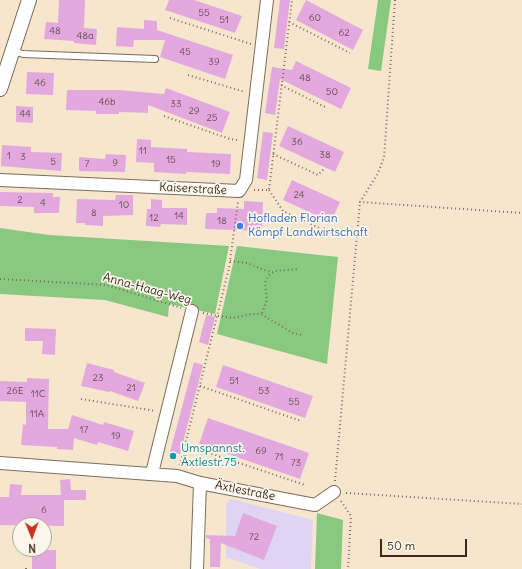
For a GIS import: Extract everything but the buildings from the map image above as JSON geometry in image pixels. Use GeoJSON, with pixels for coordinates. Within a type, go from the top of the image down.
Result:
{"type":"FeatureCollection","features":[{"type":"Feature","properties":{"kind":"street"},"geometry":{"type":"LineString","coordinates":[[0,89],[11,50],[29,0]]}},
{"type":"Feature","properties":{"kind":"street","name":"Kaiserstraße"},"geometry":{"type":"LineString","coordinates":[[0,180],[238,191],[246,180],[267,0]]}},
{"type":"Feature","properties":{"kind":"street"},"geometry":{"type":"LineString","coordinates":[[152,473],[192,311]]}},
{"type":"Feature","properties":{"kind":"street","name":"Äxtlestraße"},"geometry":{"type":"LineString","coordinates":[[0,464],[152,473],[177,476],[315,505],[334,492]]}},
{"type":"Feature","properties":{"kind":"street"},"geometry":{"type":"LineString","coordinates":[[196,569],[200,482]]}},
{"type":"Feature","properties":{"kind":"lane"},"geometry":{"type":"LineString","coordinates":[[11,50],[23,54],[154,59]]}},
{"type":"Feature","properties":{"kind":"path"},"geometry":{"type":"LineString","coordinates":[[292,0],[269,190],[283,211],[323,230]]}},
{"type":"Feature","properties":{"kind":"path"},"geometry":{"type":"LineString","coordinates":[[348,569],[352,516],[334,492],[360,202],[377,175],[384,158],[395,0]]}},
{"type":"Feature","properties":{"kind":"path"},"geometry":{"type":"LineString","coordinates":[[170,18],[261,47]]}},
{"type":"Feature","properties":{"kind":"path"},"geometry":{"type":"LineString","coordinates":[[290,22],[350,53]]}},
{"type":"Feature","properties":{"kind":"path"},"geometry":{"type":"LineString","coordinates":[[188,75],[256,95]]}},
{"type":"Feature","properties":{"kind":"path"},"geometry":{"type":"LineString","coordinates":[[281,85],[327,108]]}},
{"type":"Feature","properties":{"kind":"path"},"geometry":{"type":"LineString","coordinates":[[164,116],[230,139],[250,141]]}},
{"type":"Feature","properties":{"kind":"path"},"geometry":{"type":"LineString","coordinates":[[273,154],[318,175],[324,169]]}},
{"type":"Feature","properties":{"kind":"path"},"geometry":{"type":"LineString","coordinates":[[177,476],[218,316],[230,261],[238,191],[269,190]]}},
{"type":"Feature","properties":{"kind":"path"},"geometry":{"type":"LineString","coordinates":[[360,202],[522,213]]}},
{"type":"Feature","properties":{"kind":"path"},"geometry":{"type":"LineString","coordinates":[[230,261],[246,263],[274,272],[299,269]]}},
{"type":"Feature","properties":{"kind":"path"},"geometry":{"type":"LineString","coordinates":[[274,272],[268,276],[265,283],[267,300],[261,314],[293,333],[302,335]]}},
{"type":"Feature","properties":{"kind":"path","name":"Anna-Haag-Weg"},"geometry":{"type":"LineString","coordinates":[[0,279],[107,285],[192,311],[218,316],[233,318],[261,314]]}},
{"type":"Feature","properties":{"kind":"path"},"geometry":{"type":"LineString","coordinates":[[200,386],[301,421]]}},
{"type":"Feature","properties":{"kind":"path"},"geometry":{"type":"LineString","coordinates":[[81,399],[168,412]]}},
{"type":"Feature","properties":{"kind":"path"},"geometry":{"type":"LineString","coordinates":[[185,445],[305,485]]}},
{"type":"Feature","properties":{"kind":"path"},"geometry":{"type":"LineString","coordinates":[[334,492],[522,504]]}},
{"type":"Feature","properties":{"kind":"shaded area"},"geometry":{"type":"Polygon","coordinates":[[[231,499],[313,520],[311,569],[260,569],[226,557],[226,503],[231,499]]]}},
{"type":"Feature","properties":{"kind":"green space"},"geometry":{"type":"Polygon","coordinates":[[[378,0],[391,0],[381,71],[368,69],[378,0]]]}},
{"type":"Feature","properties":{"kind":"green space"},"geometry":{"type":"Polygon","coordinates":[[[0,228],[49,235],[229,246],[215,314],[169,304],[168,317],[105,300],[0,294],[0,228]]]}},
{"type":"Feature","properties":{"kind":"green space"},"geometry":{"type":"Polygon","coordinates":[[[237,246],[338,257],[327,364],[217,334],[237,246]]]}},
{"type":"Feature","properties":{"kind":"green space"},"geometry":{"type":"Polygon","coordinates":[[[317,513],[343,520],[341,569],[315,569],[317,513]]]}},
{"type":"Feature","properties":{"kind":"place","name":"Hofladen Florian Kömpf Landwirtschaft"},"geometry":{"type":"Point","coordinates":[240,226]}},
{"type":"Feature","properties":{"kind":"place","name":"Umspannst. Äxtlestr.75"},"geometry":{"type":"Point","coordinates":[173,456]}}]}
